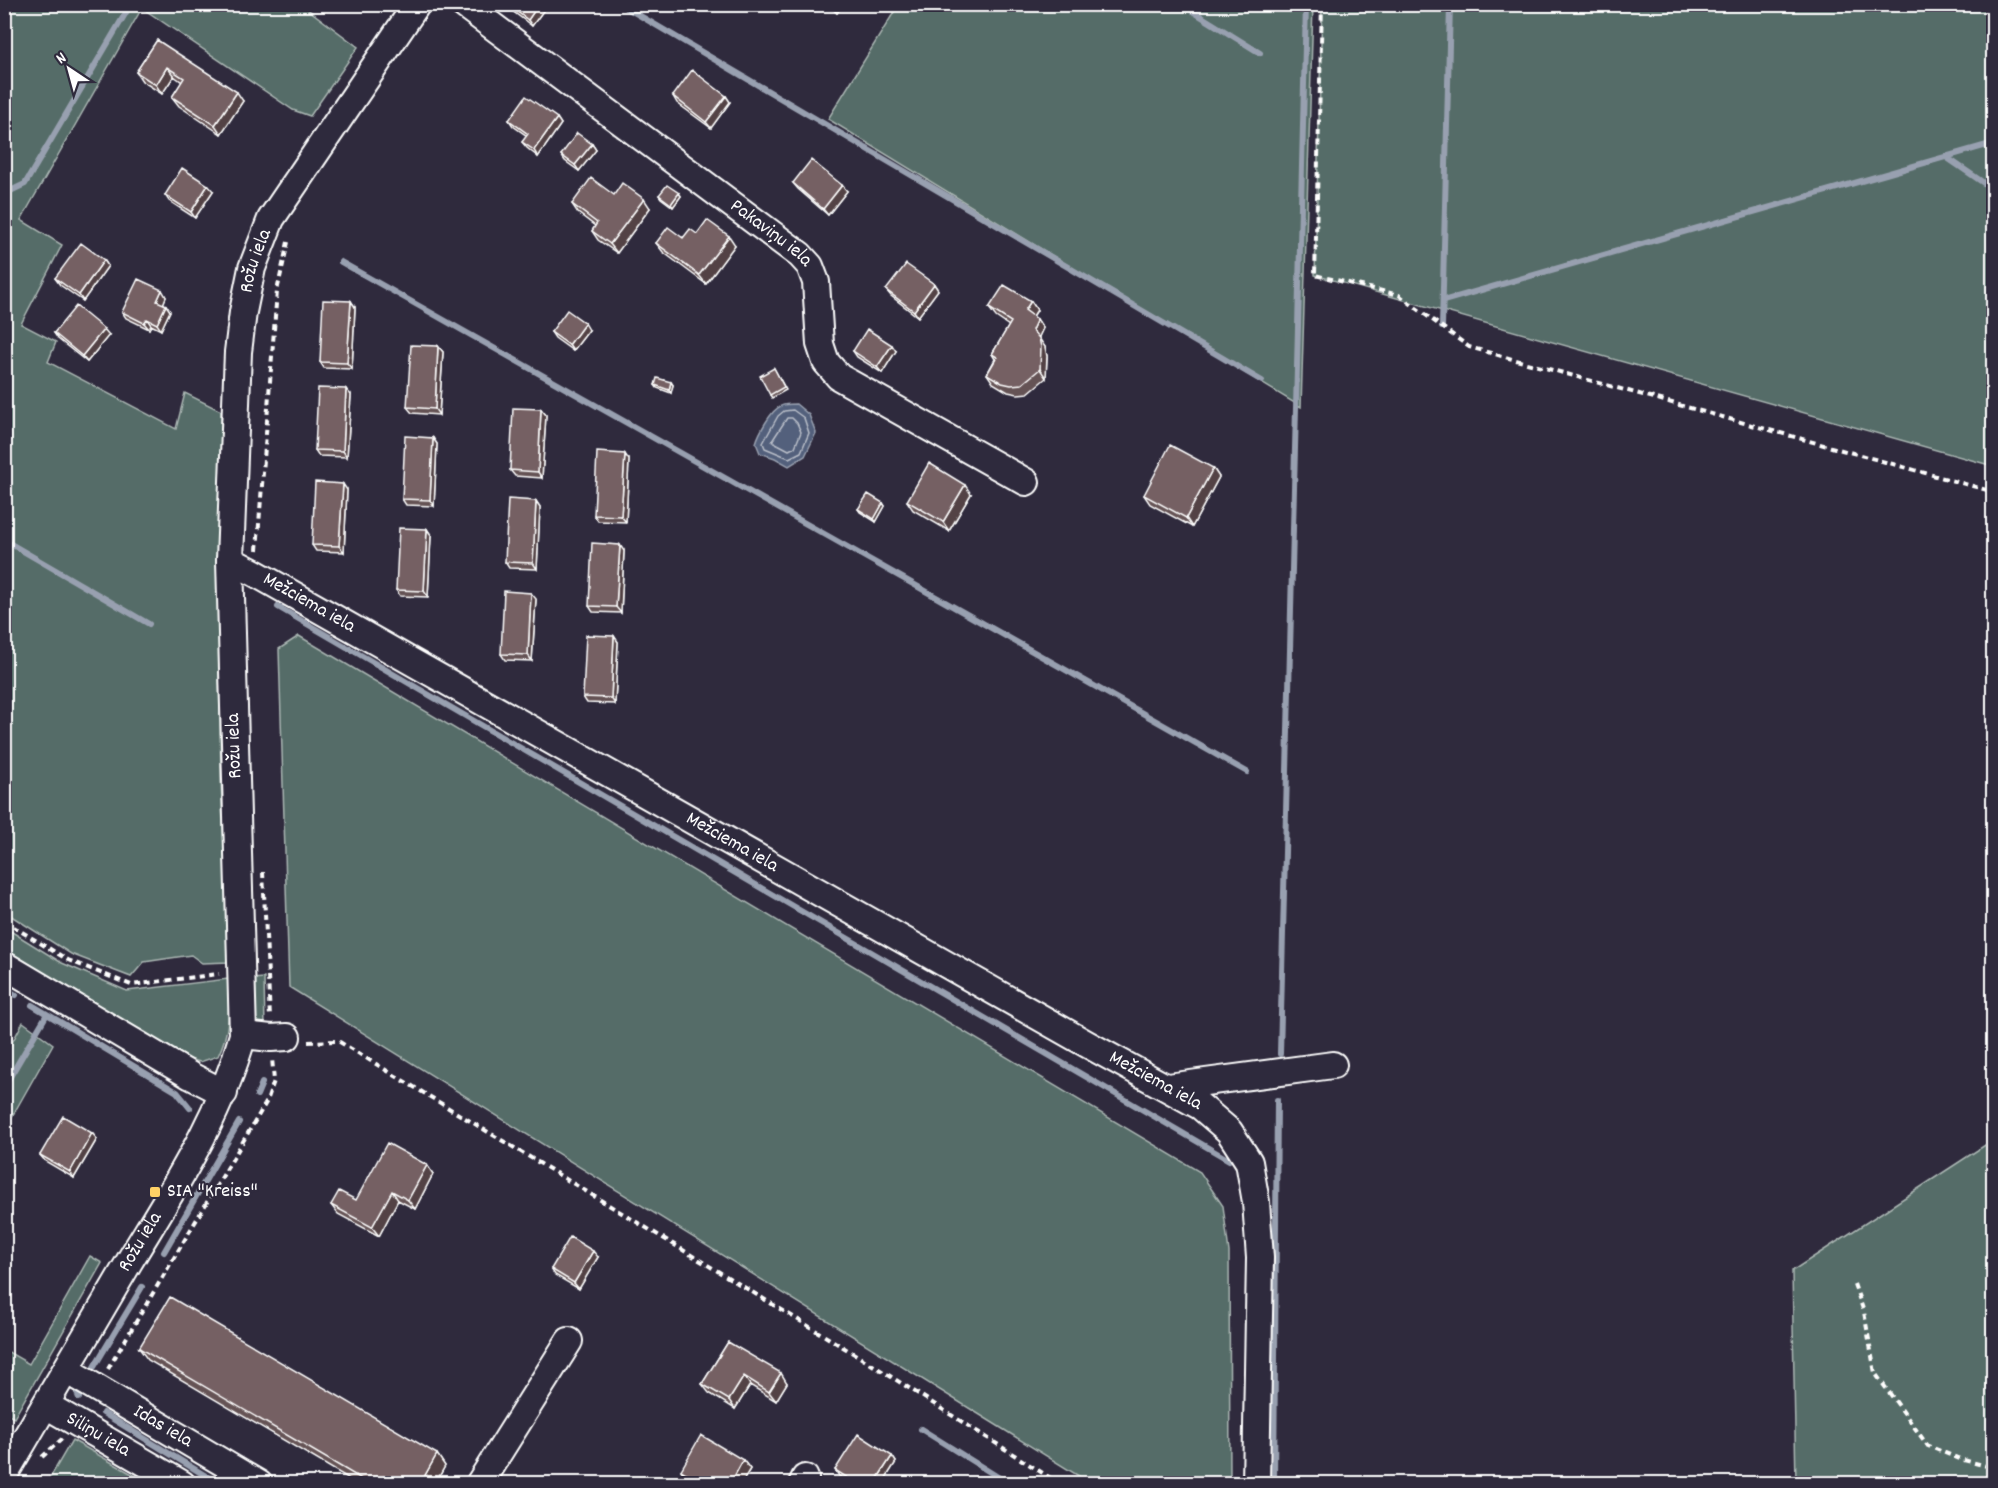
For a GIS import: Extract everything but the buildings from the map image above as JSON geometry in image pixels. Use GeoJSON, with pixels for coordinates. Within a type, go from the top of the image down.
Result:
{"type":"FeatureCollection","features":[{"type":"Feature","properties":{"kind":"street","name":"Rožu iela"},"geometry":{"type":"LineString","coordinates":[[4,1475],[197,1150],[224,1093],[243,1035],[230,560],[238,352],[243,312],[252,268],[271,219],[417,4]]}},
{"type":"Feature","properties":{"kind":"street","name":"Pakaviņu iela"},"geometry":{"type":"LineString","coordinates":[[463,4],[800,255],[810,266],[816,282],[820,344],[826,362],[839,377],[1026,482]]}},
{"type":"Feature","properties":{"kind":"street","name":"Mežciema iela"},"geometry":{"type":"LineString","coordinates":[[230,560],[1076,1038],[1168,1087],[1200,1106],[1229,1131],[1249,1162],[1256,1202],[1260,1258],[1256,1484]]}},
{"type":"Feature","properties":{"kind":"street"},"geometry":{"type":"LineString","coordinates":[[4,965],[191,1076],[224,1093]]}},
{"type":"Feature","properties":{"kind":"street"},"geometry":{"type":"LineString","coordinates":[[243,1035],[287,1037]]}},
{"type":"Feature","properties":{"kind":"street"},"geometry":{"type":"LineString","coordinates":[[1168,1087],[1333,1065]]}},
{"type":"Feature","properties":{"kind":"street"},"geometry":{"type":"LineString","coordinates":[[479,1484],[569,1341]]}},
{"type":"Feature","properties":{"kind":"street","name":"Idas iela"},"geometry":{"type":"LineString","coordinates":[[66,1370],[259,1484]]}},
{"type":"Feature","properties":{"kind":"street","name":"Siliņu iela"},"geometry":{"type":"LineString","coordinates":[[46,1405],[182,1484]]}},
{"type":"Feature","properties":{"kind":"path"},"geometry":{"type":"LineString","coordinates":[[1322,4],[1315,275],[1399,295],[1469,347],[1994,492]]}},
{"type":"Feature","properties":{"kind":"path"},"geometry":{"type":"LineString","coordinates":[[4,921],[68,960],[131,985],[268,970]]}},
{"type":"Feature","properties":{"kind":"path"},"geometry":{"type":"LineString","coordinates":[[287,1037],[306,1042],[338,1041],[812,1328],[1060,1484]]}},
{"type":"Feature","properties":{"kind":"path"},"geometry":{"type":"LineString","coordinates":[[1854,1284],[1864,1312],[1875,1373],[1928,1446],[1960,1459],[1994,1468]]}},
{"type":"Feature","properties":{"kind":"green space"},"geometry":{"type":"Polygon","coordinates":[[[899,4],[1313,5],[1301,407],[828,119],[899,4]]]}},
{"type":"Feature","properties":{"kind":"green space"},"geometry":{"type":"Polygon","coordinates":[[[4,5],[302,5],[358,47],[310,116],[293,110],[142,8],[21,220],[62,245],[21,324],[56,342],[48,362],[176,429],[185,393],[221,411],[219,660],[221,780],[229,962],[202,963],[191,955],[144,962],[131,977],[71,954],[5,912],[4,5]]]}},
{"type":"Feature","properties":{"kind":"green space"},"geometry":{"type":"Polygon","coordinates":[[[1322,5],[1993,5],[1993,466],[1315,275],[1322,5]]]}},
{"type":"Feature","properties":{"kind":"green space"},"geometry":{"type":"Polygon","coordinates":[[[299,636],[1200,1172],[1223,1206],[1229,1252],[1230,1483],[1090,1483],[289,987],[279,649],[299,636]]]}},
{"type":"Feature","properties":{"kind":"green space"},"geometry":{"type":"Polygon","coordinates":[[[4,927],[62,963],[127,991],[228,979],[227,1028],[218,1056],[200,1062],[179,1056],[5,949],[4,927]]]}},
{"type":"Feature","properties":{"kind":"green space"},"geometry":{"type":"Polygon","coordinates":[[[264,978],[265,1029],[253,1027],[252,979],[264,978]]]}},
{"type":"Feature","properties":{"kind":"green space"},"geometry":{"type":"Polygon","coordinates":[[[23,1022],[53,1044],[5,1129],[5,1056],[23,1022]]]}},
{"type":"Feature","properties":{"kind":"green space"},"geometry":{"type":"Polygon","coordinates":[[[1993,1140],[1993,1483],[1796,1483],[1792,1271],[1993,1140]]]}},
{"type":"Feature","properties":{"kind":"green space"},"geometry":{"type":"Polygon","coordinates":[[[90,1256],[102,1263],[14,1418],[5,1413],[5,1380],[12,1368],[5,1363],[5,1350],[29,1364],[90,1256]]]}},
{"type":"Feature","properties":{"kind":"green space"},"geometry":{"type":"Polygon","coordinates":[[[72,1440],[148,1483],[47,1483],[72,1440]]]}},
{"type":"Feature","properties":{"kind":"water"},"geometry":{"type":"Polygon","coordinates":[[[796,404],[809,415],[816,433],[805,456],[789,466],[760,453],[756,443],[769,417],[777,408],[782,405],[796,404]]]}},
{"type":"Feature","properties":{"kind":"waterway"},"geometry":{"type":"LineString","coordinates":[[4,194],[25,184],[131,4]]}},
{"type":"Feature","properties":{"kind":"waterway"},"geometry":{"type":"LineString","coordinates":[[620,4],[1262,381]]}},
{"type":"Feature","properties":{"kind":"waterway"},"geometry":{"type":"LineString","coordinates":[[1181,4],[1260,53]]}},
{"type":"Feature","properties":{"kind":"waterway"},"geometry":{"type":"LineString","coordinates":[[1280,1054],[1306,4]]}},
{"type":"Feature","properties":{"kind":"waterway"},"geometry":{"type":"LineString","coordinates":[[1442,327],[1450,4]]}},
{"type":"Feature","properties":{"kind":"waterway"},"geometry":{"type":"LineString","coordinates":[[1443,301],[1994,143]]}},
{"type":"Feature","properties":{"kind":"waterway"},"geometry":{"type":"LineString","coordinates":[[1946,157],[1994,190]]}},
{"type":"Feature","properties":{"kind":"waterway"},"geometry":{"type":"LineString","coordinates":[[341,262],[1247,772]]}},
{"type":"Feature","properties":{"kind":"waterway"},"geometry":{"type":"LineString","coordinates":[[4,540],[149,624]]}},
{"type":"Feature","properties":{"kind":"waterway"},"geometry":{"type":"LineString","coordinates":[[278,607],[1229,1160]]}},
{"type":"Feature","properties":{"kind":"waterway"},"geometry":{"type":"LineString","coordinates":[[4,988],[16,995]]}},
{"type":"Feature","properties":{"kind":"waterway"},"geometry":{"type":"LineString","coordinates":[[32,1005],[177,1092],[190,1108]]}},
{"type":"Feature","properties":{"kind":"waterway"},"geometry":{"type":"LineString","coordinates":[[4,1087],[47,1014]]}},
{"type":"Feature","properties":{"kind":"waterway"},"geometry":{"type":"LineString","coordinates":[[257,1095],[262,1083]]}},
{"type":"Feature","properties":{"kind":"waterway"},"geometry":{"type":"LineString","coordinates":[[1274,1484],[1277,1100]]}},
{"type":"Feature","properties":{"kind":"waterway"},"geometry":{"type":"LineString","coordinates":[[164,1252],[239,1122]]}},
{"type":"Feature","properties":{"kind":"waterway"},"geometry":{"type":"LineString","coordinates":[[94,1367],[142,1287]]}},
{"type":"Feature","properties":{"kind":"waterway"},"geometry":{"type":"LineString","coordinates":[[77,1393],[79,1398]]}},
{"type":"Feature","properties":{"kind":"waterway"},"geometry":{"type":"LineString","coordinates":[[103,1413],[219,1484]]}},
{"type":"Feature","properties":{"kind":"waterway"},"geometry":{"type":"LineString","coordinates":[[921,1429],[1009,1484]]}},
{"type":"Feature","properties":{"kind":"place","name":"SIA \"Kreiss\""},"geometry":{"type":"Point","coordinates":[155,1192]}}]}
